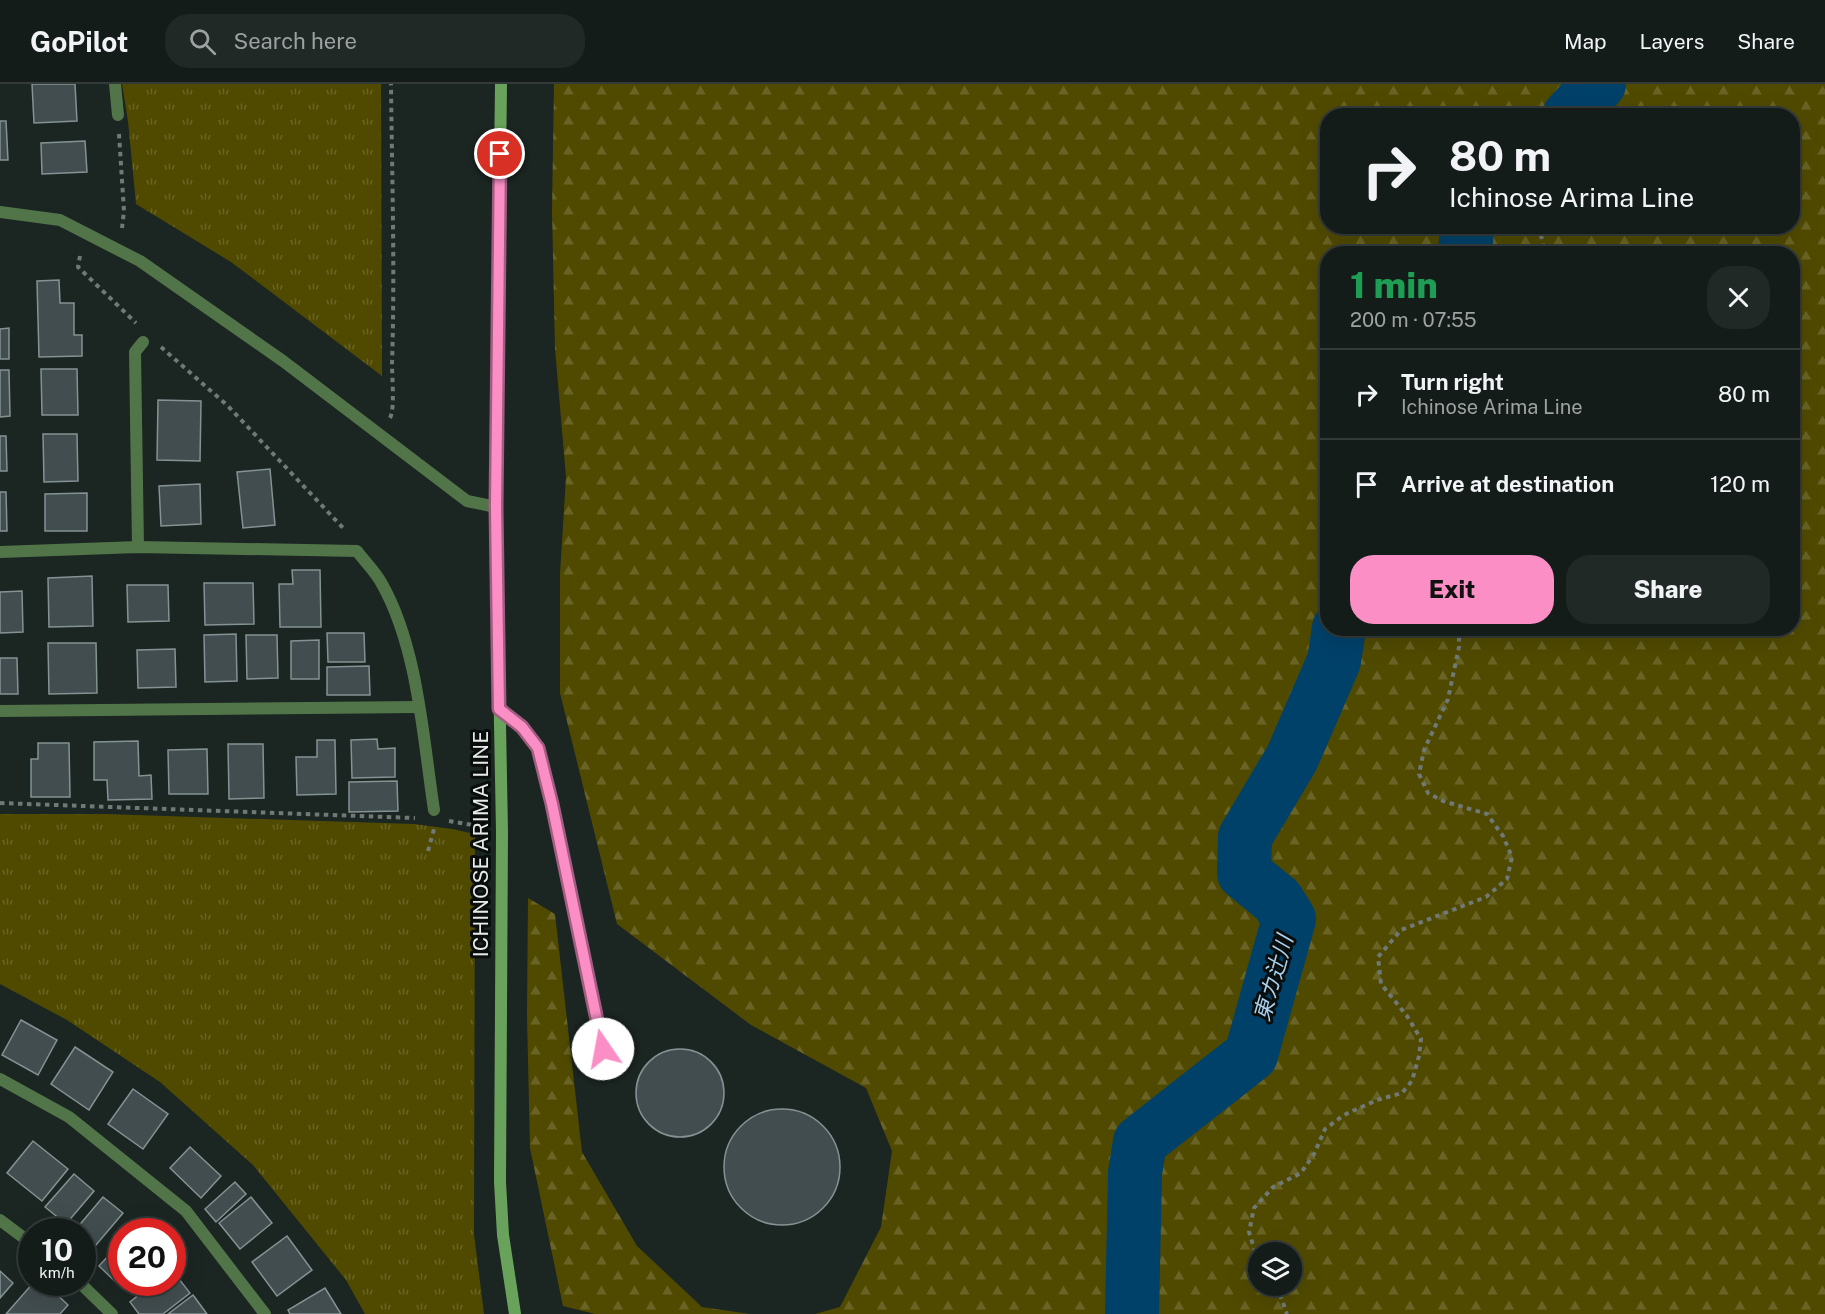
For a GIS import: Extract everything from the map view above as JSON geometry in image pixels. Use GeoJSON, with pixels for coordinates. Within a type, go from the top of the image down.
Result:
{"type":"FeatureCollection","features":[{"type":"Feature","properties":{"kind":"main road","name":"ICHINOSE ARIMA LINE"},"geometry":{"type":"LineString","coordinates":[[501,84],[496,507],[501,832],[500,1182],[503,1235],[515,1314]]}},
{"type":"Feature","properties":{"kind":"street"},"geometry":{"type":"LineString","coordinates":[[115,84],[118,115]]}},
{"type":"Feature","properties":{"kind":"street"},"geometry":{"type":"LineString","coordinates":[[0,212],[60,220],[140,261],[284,361],[467,501],[496,507]]}},
{"type":"Feature","properties":{"kind":"street"},"geometry":{"type":"LineString","coordinates":[[138,547],[135,352],[147,338]]}},
{"type":"Feature","properties":{"kind":"street"},"geometry":{"type":"LineString","coordinates":[[0,552],[138,547],[357,551],[381,583],[403,631],[418,706],[434,810]]}},
{"type":"Feature","properties":{"kind":"street"},"geometry":{"type":"LineString","coordinates":[[0,711],[418,706]]}},
{"type":"Feature","properties":{"kind":"street"},"geometry":{"type":"LineString","coordinates":[[499,709],[522,727],[538,748],[552,804],[603,1049]]}},
{"type":"Feature","properties":{"kind":"street"},"geometry":{"type":"LineString","coordinates":[[0,1079],[69,1117],[186,1211],[265,1314]]}},
{"type":"Feature","properties":{"kind":"street"},"geometry":{"type":"LineString","coordinates":[[0,1220],[18,1234]]}},
{"type":"Feature","properties":{"kind":"street"},"geometry":{"type":"LineString","coordinates":[[93,1296],[112,1314]]}},
{"type":"Feature","properties":{"kind":"path"},"geometry":{"type":"LineString","coordinates":[[381,435],[393,412],[392,84]]}},
{"type":"Feature","properties":{"kind":"path"},"geometry":{"type":"LineString","coordinates":[[117,249],[124,210],[118,115]]}},
{"type":"Feature","properties":{"kind":"path"},"geometry":{"type":"LineString","coordinates":[[80,256],[78,267],[147,338],[228,406],[344,529],[357,551]]}},
{"type":"Feature","properties":{"kind":"path"},"geometry":{"type":"LineString","coordinates":[[1252,1242],[1249,1232],[1254,1208],[1273,1187],[1301,1173],[1314,1154],[1325,1129],[1344,1114],[1377,1100],[1402,1093],[1412,1081],[1421,1039],[1407,1016],[1381,984],[1378,957],[1401,930],[1486,897],[1507,879],[1512,857],[1503,836],[1487,814],[1443,801],[1428,793],[1419,774],[1424,750],[1448,699],[1459,647],[1459,636]]}},
{"type":"Feature","properties":{"kind":"path"},"geometry":{"type":"LineString","coordinates":[[0,802],[422,818]]}},
{"type":"Feature","properties":{"kind":"path"},"geometry":{"type":"LineString","coordinates":[[443,820],[478,826]]}},
{"type":"Feature","properties":{"kind":"path"},"geometry":{"type":"LineString","coordinates":[[1281,1296],[1287,1314]]}},
{"type":"Feature","properties":{"kind":"green space"},"geometry":{"type":"Polygon","coordinates":[[[122,84],[381,84],[382,376],[231,262],[136,204],[122,84]]]}},
{"type":"Feature","properties":{"kind":"green space"},"geometry":{"type":"Polygon","coordinates":[[[554,84],[1825,84],[1825,1314],[815,1314],[840,1307],[881,1227],[892,1151],[866,1088],[751,1025],[617,924],[560,693],[560,574],[566,477],[555,348],[552,211],[554,84]]]}},
{"type":"Feature","properties":{"kind":"green space"},"geometry":{"type":"Polygon","coordinates":[[[0,814],[105,814],[414,824],[475,834],[474,1234],[484,1314],[365,1314],[346,1280],[253,1165],[160,1082],[67,1020],[0,984],[0,814]]]}},
{"type":"Feature","properties":{"kind":"green space"},"geometry":{"type":"Polygon","coordinates":[[[528,898],[555,914],[582,1152],[637,1246],[702,1307],[750,1314],[595,1314],[563,1306],[530,1148],[527,1015],[528,898]]]}},
{"type":"Feature","properties":{"kind":"building"},"geometry":{"type":"Polygon","coordinates":[[[32,84],[75,84],[77,121],[34,123],[32,84]]]}},
{"type":"Feature","properties":{"kind":"building"},"geometry":{"type":"Polygon","coordinates":[[[0,121],[6,121],[8,160],[0,160],[0,121]]]}},
{"type":"Feature","properties":{"kind":"building"},"geometry":{"type":"Polygon","coordinates":[[[85,141],[87,172],[42,174],[41,143],[85,141]]]}},
{"type":"Feature","properties":{"kind":"building"},"geometry":{"type":"Polygon","coordinates":[[[59,280],[60,303],[74,303],[74,335],[82,335],[82,356],[39,357],[37,281],[59,280]]]}},
{"type":"Feature","properties":{"kind":"building"},"geometry":{"type":"Polygon","coordinates":[[[9,328],[9,359],[0,359],[0,329],[9,328]]]}},
{"type":"Feature","properties":{"kind":"building"},"geometry":{"type":"Polygon","coordinates":[[[41,369],[77,369],[78,415],[42,415],[41,369]]]}},
{"type":"Feature","properties":{"kind":"building"},"geometry":{"type":"Polygon","coordinates":[[[0,370],[9,370],[10,416],[0,417],[0,370]]]}},
{"type":"Feature","properties":{"kind":"building"},"geometry":{"type":"Polygon","coordinates":[[[158,400],[201,401],[200,461],[157,460],[158,400]]]}},
{"type":"Feature","properties":{"kind":"building"},"geometry":{"type":"Polygon","coordinates":[[[43,434],[77,434],[78,481],[44,482],[43,434]]]}},
{"type":"Feature","properties":{"kind":"building"},"geometry":{"type":"Polygon","coordinates":[[[0,436],[6,436],[7,471],[0,471],[0,436]]]}},
{"type":"Feature","properties":{"kind":"building"},"geometry":{"type":"Polygon","coordinates":[[[270,469],[275,525],[243,528],[237,472],[270,469]]]}},
{"type":"Feature","properties":{"kind":"building"},"geometry":{"type":"Polygon","coordinates":[[[200,484],[201,524],[161,526],[159,486],[200,484]]]}},
{"type":"Feature","properties":{"kind":"building"},"geometry":{"type":"Polygon","coordinates":[[[0,492],[6,492],[7,531],[0,531],[0,492]]]}},
{"type":"Feature","properties":{"kind":"building"},"geometry":{"type":"Polygon","coordinates":[[[87,493],[87,531],[45,531],[45,494],[87,493]]]}},
{"type":"Feature","properties":{"kind":"building"},"geometry":{"type":"Polygon","coordinates":[[[292,570],[320,570],[321,627],[280,627],[279,584],[293,584],[292,570]]]}},
{"type":"Feature","properties":{"kind":"building"},"geometry":{"type":"Polygon","coordinates":[[[92,576],[93,626],[49,627],[48,578],[92,576]]]}},
{"type":"Feature","properties":{"kind":"building"},"geometry":{"type":"Polygon","coordinates":[[[204,583],[253,583],[254,624],[205,625],[204,583]]]}},
{"type":"Feature","properties":{"kind":"building"},"geometry":{"type":"Polygon","coordinates":[[[127,585],[168,585],[169,621],[128,622],[127,585]]]}},
{"type":"Feature","properties":{"kind":"building"},"geometry":{"type":"Polygon","coordinates":[[[22,591],[23,632],[0,633],[0,592],[22,591]]]}},
{"type":"Feature","properties":{"kind":"building"},"geometry":{"type":"Polygon","coordinates":[[[327,633],[364,633],[365,662],[328,662],[327,633]]]}},
{"type":"Feature","properties":{"kind":"building"},"geometry":{"type":"Polygon","coordinates":[[[236,634],[237,681],[205,682],[204,635],[236,634]]]}},
{"type":"Feature","properties":{"kind":"building"},"geometry":{"type":"Polygon","coordinates":[[[246,635],[277,635],[278,678],[247,679],[246,635]]]}},
{"type":"Feature","properties":{"kind":"building"},"geometry":{"type":"Polygon","coordinates":[[[319,640],[319,679],[291,679],[291,641],[319,640]]]}},
{"type":"Feature","properties":{"kind":"building"},"geometry":{"type":"Polygon","coordinates":[[[48,643],[96,643],[97,693],[49,694],[48,643]]]}},
{"type":"Feature","properties":{"kind":"building"},"geometry":{"type":"Polygon","coordinates":[[[175,649],[176,687],[138,688],[137,650],[175,649]]]}},
{"type":"Feature","properties":{"kind":"building"},"geometry":{"type":"Polygon","coordinates":[[[0,658],[17,658],[18,694],[0,694],[0,658]]]}},
{"type":"Feature","properties":{"kind":"building"},"geometry":{"type":"Polygon","coordinates":[[[369,666],[370,695],[327,695],[327,667],[369,666]]]}},
{"type":"Feature","properties":{"kind":"building"},"geometry":{"type":"Polygon","coordinates":[[[377,739],[378,749],[395,748],[395,777],[352,778],[351,740],[377,739]]]}},
{"type":"Feature","properties":{"kind":"building"},"geometry":{"type":"Polygon","coordinates":[[[317,740],[335,740],[336,794],[297,795],[296,757],[317,757],[317,740]]]}},
{"type":"Feature","properties":{"kind":"building"},"geometry":{"type":"Polygon","coordinates":[[[138,741],[139,776],[151,775],[152,799],[108,800],[107,780],[94,780],[94,742],[138,741]]]}},
{"type":"Feature","properties":{"kind":"building"},"geometry":{"type":"Polygon","coordinates":[[[38,743],[69,743],[70,797],[31,797],[31,759],[38,759],[38,743]]]}},
{"type":"Feature","properties":{"kind":"building"},"geometry":{"type":"Polygon","coordinates":[[[228,744],[263,744],[264,798],[229,799],[228,744]]]}},
{"type":"Feature","properties":{"kind":"building"},"geometry":{"type":"Polygon","coordinates":[[[207,749],[208,794],[169,794],[168,750],[207,749]]]}},
{"type":"Feature","properties":{"kind":"building"},"geometry":{"type":"Polygon","coordinates":[[[397,781],[398,811],[349,812],[349,782],[397,781]]]}},
{"type":"Feature","properties":{"kind":"building"},"geometry":{"type":"Polygon","coordinates":[[[21,1020],[57,1040],[38,1075],[2,1055],[21,1020]]]}},
{"type":"Feature","properties":{"kind":"building"},"geometry":{"type":"Polygon","coordinates":[[[75,1047],[113,1072],[89,1110],[51,1084],[75,1047]]]}},
{"type":"Feature","properties":{"kind":"building"},"geometry":{"type":"Polygon","coordinates":[[[680,1049],[705,1056],[717,1068],[724,1093],[717,1118],[705,1130],[680,1137],[655,1130],[643,1118],[636,1093],[643,1068],[655,1056],[680,1049]]]}},
{"type":"Feature","properties":{"kind":"building"},"geometry":{"type":"Polygon","coordinates":[[[133,1089],[168,1114],[143,1149],[108,1124],[133,1089]]]}},
{"type":"Feature","properties":{"kind":"building"},"geometry":{"type":"Polygon","coordinates":[[[782,1109],[804,1113],[823,1126],[836,1145],[840,1167],[836,1189],[823,1208],[804,1221],[782,1225],[760,1221],[741,1208],[728,1189],[724,1167],[728,1145],[741,1126],[760,1113],[782,1109]]]}},
{"type":"Feature","properties":{"kind":"building"},"geometry":{"type":"Polygon","coordinates":[[[33,1141],[68,1169],[42,1201],[7,1173],[33,1141]]]}},
{"type":"Feature","properties":{"kind":"building"},"geometry":{"type":"Polygon","coordinates":[[[190,1147],[221,1176],[201,1198],[170,1168],[190,1147]]]}},
{"type":"Feature","properties":{"kind":"building"},"geometry":{"type":"Polygon","coordinates":[[[74,1174],[94,1191],[71,1218],[59,1218],[45,1207],[74,1174]]]}},
{"type":"Feature","properties":{"kind":"building"},"geometry":{"type":"Polygon","coordinates":[[[235,1182],[246,1194],[216,1222],[205,1209],[235,1182]]]}},
{"type":"Feature","properties":{"kind":"building"},"geometry":{"type":"Polygon","coordinates":[[[103,1197],[123,1213],[119,1218],[108,1218],[108,1231],[96,1245],[96,1218],[85,1218],[103,1197]]]}},
{"type":"Feature","properties":{"kind":"building"},"geometry":{"type":"Polygon","coordinates":[[[251,1197],[272,1223],[240,1249],[219,1223],[251,1197]]]}},
{"type":"Feature","properties":{"kind":"building"},"geometry":{"type":"Polygon","coordinates":[[[287,1236],[312,1270],[277,1296],[252,1262],[287,1236]]]}},
{"type":"Feature","properties":{"kind":"building"},"geometry":{"type":"Polygon","coordinates":[[[108,1256],[108,1275],[99,1266],[108,1256]]]}},
{"type":"Feature","properties":{"kind":"building"},"geometry":{"type":"Polygon","coordinates":[[[0,1271],[13,1283],[0,1298],[0,1271]]]}},
{"type":"Feature","properties":{"kind":"building"},"geometry":{"type":"Polygon","coordinates":[[[186,1288],[190,1293],[163,1314],[139,1314],[130,1302],[138,1296],[186,1296],[186,1288]]]}},
{"type":"Feature","properties":{"kind":"building"},"geometry":{"type":"Polygon","coordinates":[[[325,1288],[341,1314],[290,1314],[288,1310],[325,1288]]]}},
{"type":"Feature","properties":{"kind":"building"},"geometry":{"type":"Polygon","coordinates":[[[193,1295],[207,1314],[168,1314],[193,1295]]]}},
{"type":"Feature","properties":{"kind":"building"},"geometry":{"type":"Polygon","coordinates":[[[22,1296],[59,1296],[68,1305],[60,1314],[6,1314],[22,1296]]]}},
{"type":"Feature","properties":{"kind":"waterway","name":"東カ辻川"},"geometry":{"type":"LineString","coordinates":[[1576,108],[1599,84]]}},
{"type":"Feature","properties":{"kind":"waterway","name":"東カ辻川"},"geometry":{"type":"LineString","coordinates":[[1466,234],[1466,246]]}},
{"type":"Feature","properties":{"kind":"waterway","name":"東カ辻川"},"geometry":{"type":"LineString","coordinates":[[1132,1314],[1135,1173],[1140,1142],[1251,1055],[1289,919],[1277,900],[1244,873],[1245,837],[1292,758],[1334,661],[1338,636]]}},
{"type":"Feature","properties":{"kind":"route"},"geometry":{"type":"LineString","coordinates":[[500,154],[496,507],[499,709],[522,727],[538,748],[552,804],[603,1049]]}}]}
